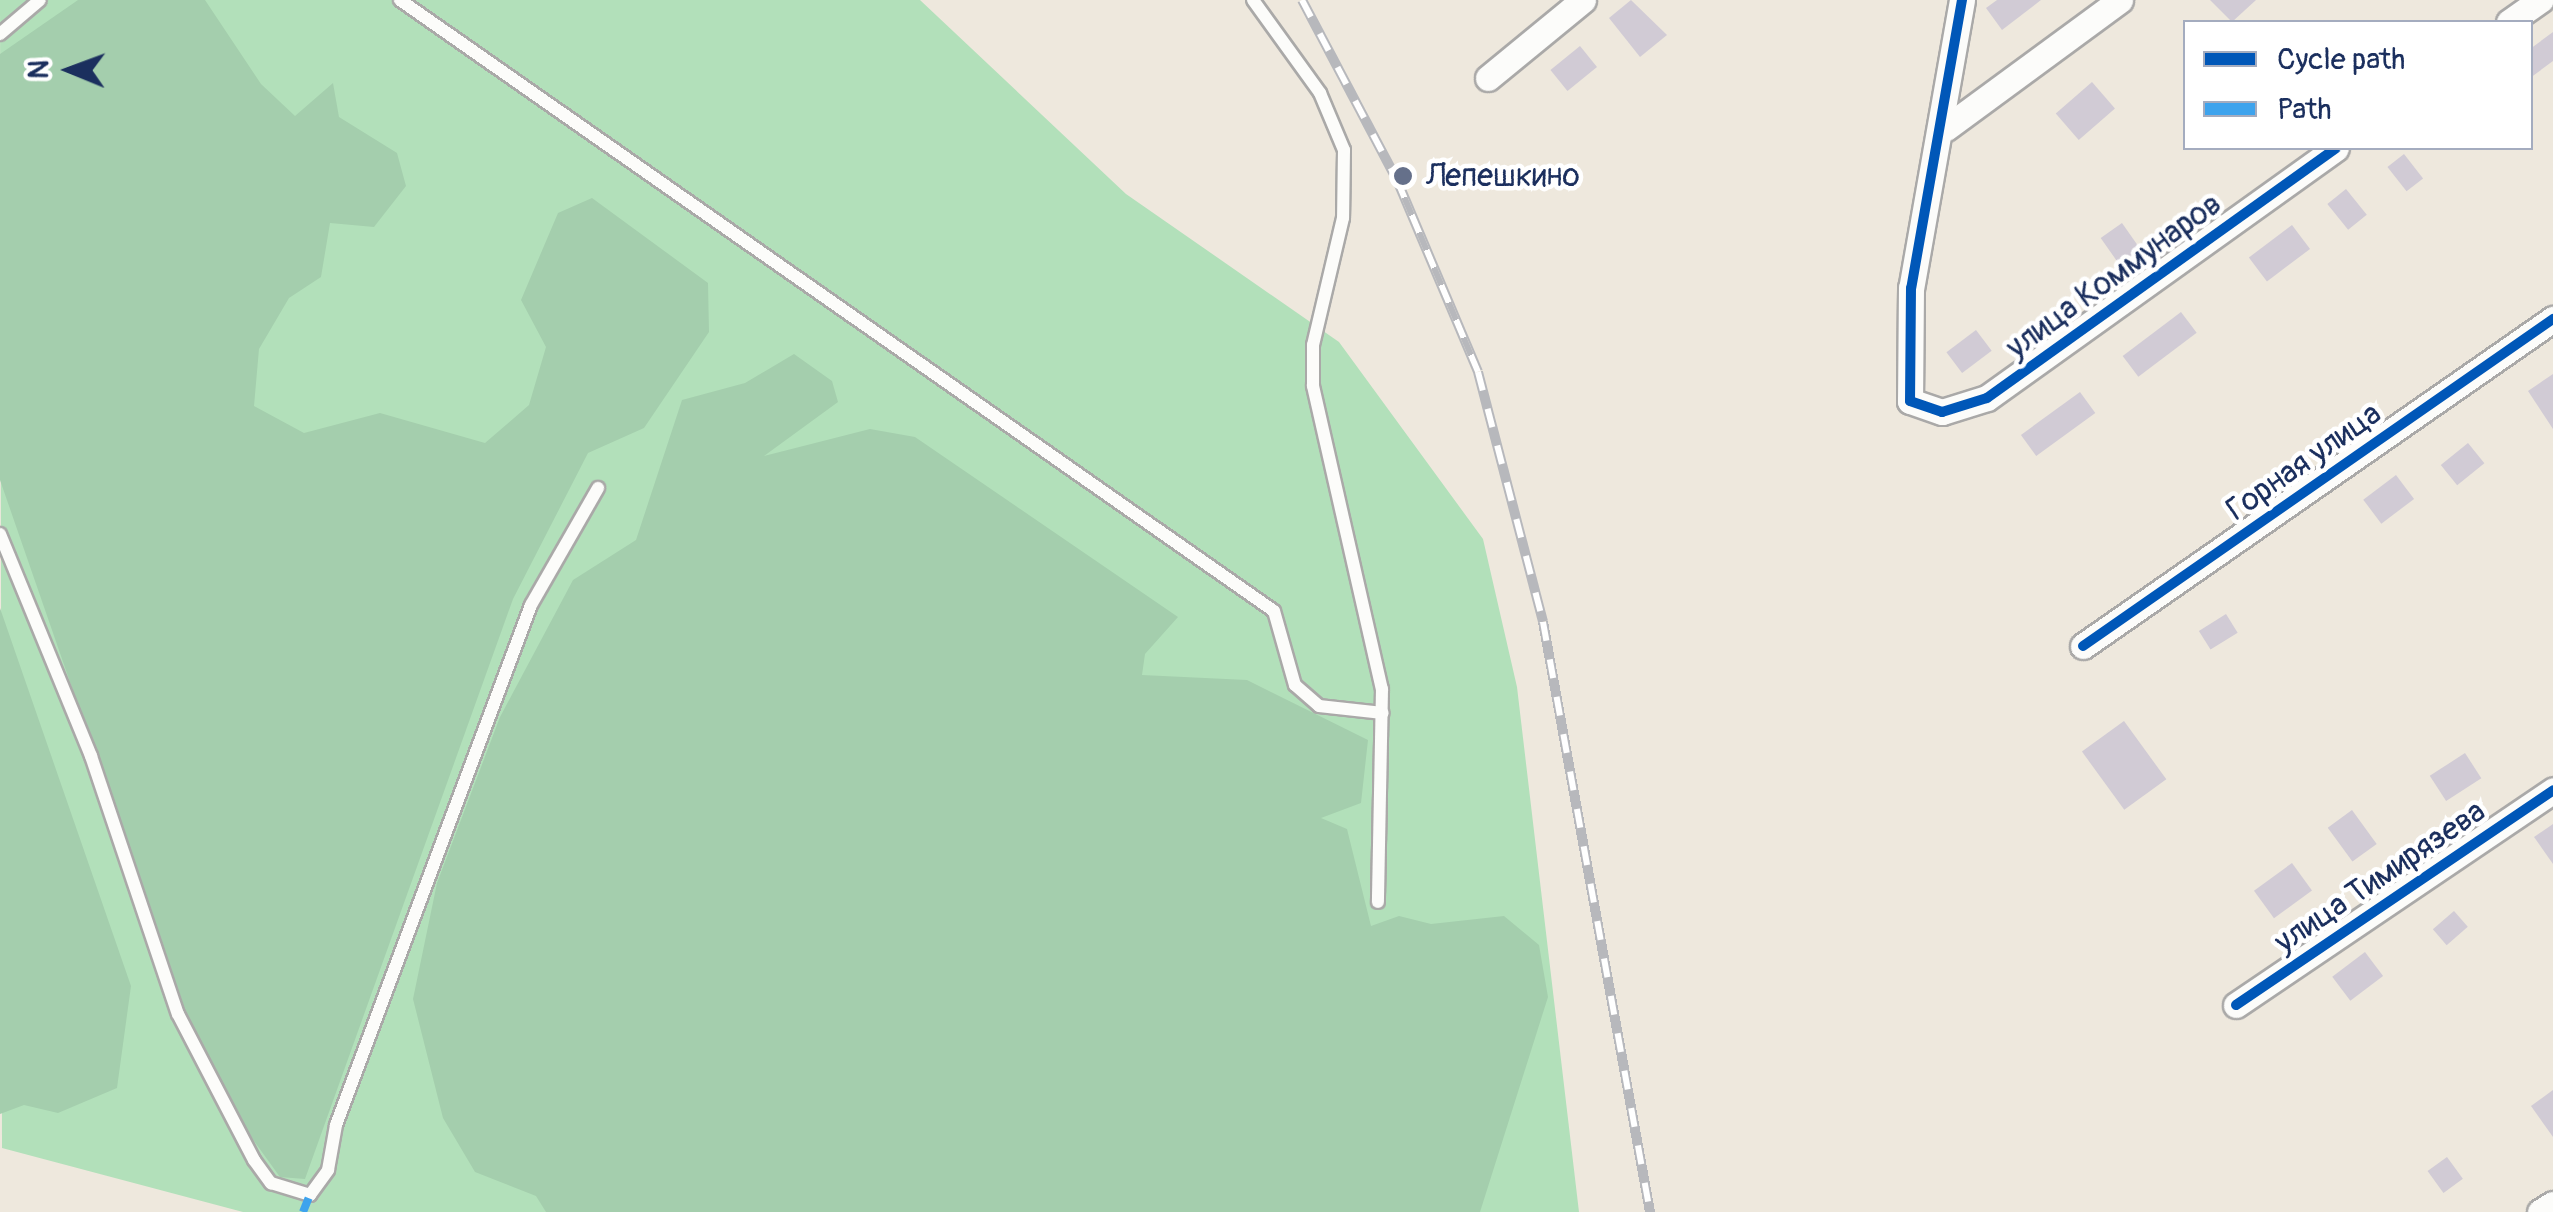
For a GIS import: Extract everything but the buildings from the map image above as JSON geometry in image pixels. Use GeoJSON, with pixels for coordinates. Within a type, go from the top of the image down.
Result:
{"type":"FeatureCollection","features":[{"type":"Feature","properties":{"kind":"street"},"geometry":{"type":"LineString","coordinates":[[1488,78],[1584,0]]}},
{"type":"Feature","properties":{"kind":"street"},"geometry":{"type":"LineString","coordinates":[[1946,128],[1962,0]]}},
{"type":"Feature","properties":{"kind":"street"},"geometry":{"type":"LineString","coordinates":[[1946,128],[2120,0]]}},
{"type":"Feature","properties":{"kind":"street"},"geometry":{"type":"LineString","coordinates":[[2512,20],[2540,0]]}},
{"type":"Feature","properties":{"kind":"street","name":"улица Коммунаров"},"geometry":{"type":"LineString","coordinates":[[1946,128],[1912,288],[1910,401],[1942,412],[1987,398],[2333,150]]}},
{"type":"Feature","properties":{"kind":"street","name":"Горная улица"},"geometry":{"type":"LineString","coordinates":[[2083,646],[2553,319]]}},
{"type":"Feature","properties":{"kind":"street","name":"улица Тимирязева"},"geometry":{"type":"LineString","coordinates":[[2236,1006],[2553,790]]}},
{"type":"Feature","properties":{"kind":"street"},"geometry":{"type":"LineString","coordinates":[[2540,1212],[2553,1204]]}},
{"type":"Feature","properties":{"kind":"lane"},"geometry":{"type":"LineString","coordinates":[[0,34],[40,0]]}},
{"type":"Feature","properties":{"kind":"lane"},"geometry":{"type":"LineString","coordinates":[[400,0],[1274,611],[1295,684],[1319,706],[1383,713]]}},
{"type":"Feature","properties":{"kind":"lane"},"geometry":{"type":"LineString","coordinates":[[1253,0],[1320,93],[1344,150],[1343,218],[1313,345],[1314,386],[1383,713],[1378,902]]}},
{"type":"Feature","properties":{"kind":"lane"},"geometry":{"type":"LineString","coordinates":[[0,534],[91,756],[178,1014],[254,1160],[271,1183],[310,1194],[328,1170],[336,1124],[530,605],[598,488]]}},
{"type":"Feature","properties":{"kind":"green space"},"geometry":{"type":"Polygon","coordinates":[[[0,0],[920,0],[1126,194],[1339,342],[1483,539],[1517,687],[1579,1212],[243,1212],[2,1148],[0,0]]]}},
{"type":"Feature","properties":{"kind":"green space"},"geometry":{"type":"Polygon","coordinates":[[[78,0],[205,0],[261,84],[295,116],[333,83],[339,117],[397,153],[406,186],[374,227],[330,223],[321,277],[289,298],[259,349],[254,406],[304,433],[380,413],[485,443],[529,405],[546,347],[521,300],[558,213],[592,198],[708,283],[709,332],[644,428],[588,453],[513,599],[305,1179],[280,1177],[249,1134],[184,1011],[0,480],[0,54],[78,0]]]}},
{"type":"Feature","properties":{"kind":"green space"},"geometry":{"type":"Polygon","coordinates":[[[794,354],[832,381],[838,402],[764,456],[870,429],[915,437],[1178,617],[1145,654],[1142,675],[1247,680],[1368,740],[1361,803],[1321,818],[1347,829],[1371,926],[1399,916],[1431,924],[1504,916],[1539,945],[1548,997],[1480,1212],[546,1212],[536,1196],[475,1172],[443,1118],[413,999],[437,883],[500,717],[573,580],[636,540],[682,400],[745,383],[794,354]]]}},
{"type":"Feature","properties":{"kind":"green space"},"geometry":{"type":"Polygon","coordinates":[[[0,608],[131,986],[117,1088],[58,1113],[24,1105],[0,1114],[0,608]]]}},
{"type":"Feature","properties":{"kind":"railway"},"geometry":{"type":"LineString","coordinates":[[1302,0],[1397,180],[1478,372],[1543,622],[1650,1212]]}},
{"type":"Feature","properties":{"kind":"marked path"},"geometry":{"type":"LineString","coordinates":[[303,1212],[310,1195]]}},
{"type":"Feature","properties":{"kind":"cycle path"},"geometry":{"type":"LineString","coordinates":[[1962,0],[1911,288],[1910,401],[1942,412],[1987,398],[2333,150]]}},
{"type":"Feature","properties":{"kind":"cycle path"},"geometry":{"type":"LineString","coordinates":[[2083,646],[2553,319]]}},
{"type":"Feature","properties":{"kind":"cycle path"},"geometry":{"type":"LineString","coordinates":[[2236,1005],[2553,790]]}},
{"type":"Feature","properties":{"kind":"place","name":"Лепешкино"},"geometry":{"type":"Point","coordinates":[1403,176]}}]}
